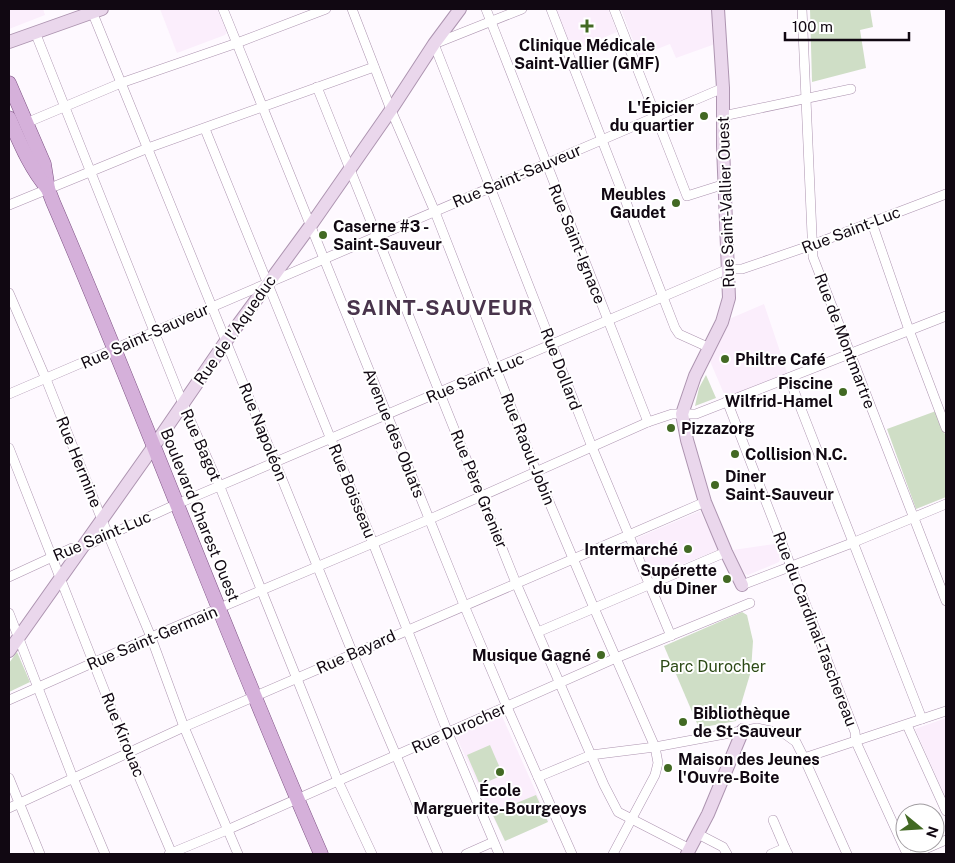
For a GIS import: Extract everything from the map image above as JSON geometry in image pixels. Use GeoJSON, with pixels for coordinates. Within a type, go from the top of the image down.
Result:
{"type":"FeatureCollection","features":[{"type":"Feature","properties":{"kind":"main road","name":"Boulevard Charest Ouest"},"geometry":{"type":"LineString","coordinates":[[9,83],[44,164],[48,189],[154,446],[254,697],[321,854]]}},
{"type":"Feature","properties":{"kind":"main road","name":"Boulevard Charest Ouest"},"geometry":{"type":"LineString","coordinates":[[9,118],[32,167],[48,189]]}},
{"type":"Feature","properties":{"kind":"street","name":"Avenue des Oblats"},"geometry":{"type":"LineString","coordinates":[[223,9],[506,707],[572,854]]}},
{"type":"Feature","properties":{"kind":"street"},"geometry":{"type":"LineString","coordinates":[[26,123],[121,83],[237,43],[326,9]]}},
{"type":"Feature","properties":{"kind":"street","name":"Rue Raoul-Jobin"},"geometry":{"type":"LineString","coordinates":[[352,9],[391,110],[436,212],[536,471],[655,747]]}},
{"type":"Feature","properties":{"kind":"street","name":"Rue de l'Aqueduc"},"geometry":{"type":"LineString","coordinates":[[9,651],[226,341],[311,225],[391,110],[434,44],[460,9]]}},
{"type":"Feature","properties":{"kind":"street","name":"Rue Saint-Ignace"},"geometry":{"type":"LineString","coordinates":[[486,9],[648,422]]}},
{"type":"Feature","properties":{"kind":"street"},"geometry":{"type":"LineString","coordinates":[[434,44],[522,9]]}},
{"type":"Feature","properties":{"kind":"street"},"geometry":{"type":"LineString","coordinates":[[551,9],[675,328],[679,334],[710,348]]}},
{"type":"Feature","properties":{"kind":"street"},"geometry":{"type":"LineString","coordinates":[[614,9],[687,196],[724,184]]}},
{"type":"Feature","properties":{"kind":"street","name":"Rue Saint-Vallier Ouest"},"geometry":{"type":"LineString","coordinates":[[718,9],[723,88],[724,184],[729,298],[722,322],[695,376],[682,414],[687,440],[705,502],[742,585]]}},
{"type":"Feature","properties":{"kind":"street","name":"Rue de Montmartre"},"geometry":{"type":"LineString","coordinates":[[802,9],[813,257],[946,601]]}},
{"type":"Feature","properties":{"kind":"street"},"geometry":{"type":"LineString","coordinates":[[9,42],[95,10]]}},
{"type":"Feature","properties":{"kind":"street","name":"Rue Napoléon"},"geometry":{"type":"LineString","coordinates":[[95,10],[121,83],[352,654],[438,854]]}},
{"type":"Feature","properties":{"kind":"street","name":"Rue Bagot"},"geometry":{"type":"LineString","coordinates":[[35,32],[182,404],[220,487],[338,781],[372,854]]}},
{"type":"Feature","properties":{"kind":"street","name":"Rue Dollard"},"geometry":{"type":"LineString","coordinates":[[434,44],[592,447],[671,636]]}},
{"type":"Feature","properties":{"kind":"street"},"geometry":{"type":"LineString","coordinates":[[9,205],[148,148],[374,67]]}},
{"type":"Feature","properties":{"kind":"street","name":"Rue Père Grenier"},"geometry":{"type":"LineString","coordinates":[[316,87],[378,236],[516,583],[618,812],[632,818],[688,851]]}},
{"type":"Feature","properties":{"kind":"street","name":"Rue Saint-Sauveur"},"geometry":{"type":"LineString","coordinates":[[9,394],[723,88]]}},
{"type":"Feature","properties":{"kind":"street"},"geometry":{"type":"LineString","coordinates":[[723,116],[851,88]]}},
{"type":"Feature","properties":{"kind":"street","name":"Rue Boisseau"},"geometry":{"type":"LineString","coordinates":[[205,129],[373,543],[406,630],[499,854]]}},
{"type":"Feature","properties":{"kind":"street","name":"Rue Saint-Luc"},"geometry":{"type":"LineString","coordinates":[[9,577],[72,548],[81,548],[177,504],[275,464],[728,269],[742,269],[812,246],[946,194]]}},
{"type":"Feature","properties":{"kind":"street"},"geometry":{"type":"LineString","coordinates":[[872,223],[908,330],[946,428]]}},
{"type":"Feature","properties":{"kind":"street","name":"Rue Hermine"},"geometry":{"type":"LineString","coordinates":[[9,293],[151,637],[184,727],[238,854]]}},
{"type":"Feature","properties":{"kind":"street","name":"Rue Saint-Germain"},"geometry":{"type":"LineString","coordinates":[[9,700],[151,637],[430,520],[648,422],[672,414],[696,414],[946,316]]}},
{"type":"Feature","properties":{"kind":"street"},"geometry":{"type":"LineString","coordinates":[[789,378],[922,720]]}},
{"type":"Feature","properties":{"kind":"street","name":"Rue du Cardinal-Taschereau"},"geometry":{"type":"LineString","coordinates":[[727,401],[855,732],[856,742],[906,854]]}},
{"type":"Feature","properties":{"kind":"street","name":"Rue Kirouac"},"geometry":{"type":"LineString","coordinates":[[9,448],[171,854]]}},
{"type":"Feature","properties":{"kind":"street","name":"Rue Bayard"},"geometry":{"type":"LineString","coordinates":[[9,808],[184,727],[705,502]]}},
{"type":"Feature","properties":{"kind":"street"},"geometry":{"type":"LineString","coordinates":[[742,585],[852,543],[946,504]]}},
{"type":"Feature","properties":{"kind":"street"},"geometry":{"type":"LineString","coordinates":[[538,632],[726,552]]}},
{"type":"Feature","properties":{"kind":"street","name":"Rue Durocher"},"geometry":{"type":"LineString","coordinates":[[171,854],[616,658],[750,604]]}},
{"type":"Feature","properties":{"kind":"street"},"geometry":{"type":"LineString","coordinates":[[9,613],[73,778],[105,854]]}},
{"type":"Feature","properties":{"kind":"street"},"geometry":{"type":"LineString","coordinates":[[804,758],[946,711]]}},
{"type":"Feature","properties":{"kind":"street"},"geometry":{"type":"LineString","coordinates":[[907,725],[946,811]]}},
{"type":"Feature","properties":{"kind":"street"},"geometry":{"type":"LineString","coordinates":[[538,778],[591,755],[655,747],[757,728],[785,734],[796,742],[847,854]]}},
{"type":"Feature","properties":{"kind":"street"},"geometry":{"type":"LineString","coordinates":[[688,851],[722,784],[743,730]]}},
{"type":"Feature","properties":{"kind":"street"},"geometry":{"type":"LineString","coordinates":[[613,854],[657,769],[655,747]]}},
{"type":"Feature","properties":{"kind":"street"},"geometry":{"type":"LineString","coordinates":[[9,778],[40,854]]}},
{"type":"Feature","properties":{"kind":"street"},"geometry":{"type":"LineString","coordinates":[[771,854],[786,851],[773,820]]}},
{"type":"Feature","properties":{"kind":"street"},"geometry":{"type":"LineString","coordinates":[[698,834],[723,847],[727,854]]}},
{"type":"Feature","properties":{"kind":"street"},"geometry":{"type":"LineString","coordinates":[[466,854],[493,842]]}},
{"type":"Feature","properties":{"kind":"shaded area"},"geometry":{"type":"Polygon","coordinates":[[[9,9],[43,9],[45,15],[9,29],[9,9]]]}},
{"type":"Feature","properties":{"kind":"shaded area"},"geometry":{"type":"Polygon","coordinates":[[[160,9],[217,9],[227,32],[225,35],[177,53],[160,9]]]}},
{"type":"Feature","properties":{"kind":"shaded area","name":"Clinique Médicale Saint-Vallier (GMF)"},"geometry":{"type":"Polygon","coordinates":[[[556,9],[608,9],[617,32],[572,51],[556,9]]]}},
{"type":"Feature","properties":{"kind":"shaded area"},"geometry":{"type":"Polygon","coordinates":[[[621,9],[712,9],[715,44],[676,58],[670,44],[639,56],[621,9]]]}},
{"type":"Feature","properties":{"kind":"shaded area"},"geometry":{"type":"Polygon","coordinates":[[[764,304],[789,378],[727,401],[707,354],[722,322],[764,304]]]}},
{"type":"Feature","properties":{"kind":"shaded area"},"geometry":{"type":"Polygon","coordinates":[[[700,511],[718,550],[652,576],[636,540],[637,538],[700,511]]]}},
{"type":"Feature","properties":{"kind":"shaded area"},"geometry":{"type":"Polygon","coordinates":[[[775,544],[781,557],[779,562],[748,575],[745,574],[733,550],[775,544]]]}},
{"type":"Feature","properties":{"kind":"shaded area","name":"École Marguerite-Bourgeoys"},"geometry":{"type":"Polygon","coordinates":[[[501,714],[549,821],[505,841],[455,734],[501,714]]]}},
{"type":"Feature","properties":{"kind":"shaded area"},"geometry":{"type":"Polygon","coordinates":[[[946,718],[946,799],[915,729],[946,718]]]}},
{"type":"Feature","properties":{"kind":"green space"},"geometry":{"type":"Polygon","coordinates":[[[810,9],[870,9],[873,27],[860,30],[866,68],[812,82],[810,9]]]}},
{"type":"Feature","properties":{"kind":"green space"},"geometry":{"type":"Polygon","coordinates":[[[706,375],[716,398],[695,406],[699,388],[706,375]]]}},
{"type":"Feature","properties":{"kind":"green space"},"geometry":{"type":"Polygon","coordinates":[[[936,411],[946,437],[946,497],[916,509],[887,429],[936,411]]]}},
{"type":"Feature","properties":{"kind":"green space","name":"Parc Durocher"},"geometry":{"type":"Polygon","coordinates":[[[742,612],[747,615],[753,641],[751,671],[736,721],[699,728],[664,646],[742,612]]]}},
{"type":"Feature","properties":{"kind":"green space"},"geometry":{"type":"Polygon","coordinates":[[[17,652],[30,682],[9,692],[9,663],[17,652]]]}},
{"type":"Feature","properties":{"kind":"green space"},"geometry":{"type":"Polygon","coordinates":[[[490,745],[503,775],[480,785],[467,755],[490,745]]]}},
{"type":"Feature","properties":{"kind":"green space"},"geometry":{"type":"Polygon","coordinates":[[[536,795],[548,822],[505,841],[492,813],[536,795]]]}},
{"type":"Feature","properties":{"kind":"place","name":"Clinique Médicale Saint-Vallier (GMF)"},"geometry":{"type":"Point","coordinates":[587,26]}},
{"type":"Feature","properties":{"kind":"place","name":"L'Épicier du quartier"},"geometry":{"type":"Point","coordinates":[704,116]}},
{"type":"Feature","properties":{"kind":"place","name":"Meubles Gaudet"},"geometry":{"type":"Point","coordinates":[676,203]}},
{"type":"Feature","properties":{"kind":"place","name":"Caserne #3 - Saint-Sauveur"},"geometry":{"type":"Point","coordinates":[323,235]}},
{"type":"Feature","properties":{"kind":"place","name":"Philtre Café"},"geometry":{"type":"Point","coordinates":[725,359]}},
{"type":"Feature","properties":{"kind":"place","name":"Piscine Wilfrid-Hamel"},"geometry":{"type":"Point","coordinates":[843,392]}},
{"type":"Feature","properties":{"kind":"place","name":"Pizzazorg"},"geometry":{"type":"Point","coordinates":[671,428]}},
{"type":"Feature","properties":{"kind":"place","name":"Collision N.C."},"geometry":{"type":"Point","coordinates":[735,454]}},
{"type":"Feature","properties":{"kind":"place","name":"Diner Saint-Sauveur"},"geometry":{"type":"Point","coordinates":[715,485]}},
{"type":"Feature","properties":{"kind":"place","name":"Intermarché"},"geometry":{"type":"Point","coordinates":[688,549]}},
{"type":"Feature","properties":{"kind":"place","name":"Supérette du Diner"},"geometry":{"type":"Point","coordinates":[727,579]}},
{"type":"Feature","properties":{"kind":"place","name":"Musique Gagné"},"geometry":{"type":"Point","coordinates":[601,655]}},
{"type":"Feature","properties":{"kind":"place","name":"Bibliothèque de St-Sauveur"},"geometry":{"type":"Point","coordinates":[683,722]}},
{"type":"Feature","properties":{"kind":"place","name":"Maison des Jeunes l'Ouvre-Boite"},"geometry":{"type":"Point","coordinates":[668,768]}},
{"type":"Feature","properties":{"kind":"place","name":"École Marguerite-Bourgeoys"},"geometry":{"type":"Point","coordinates":[500,772]}},
{"type":"Feature","properties":{"kind":"district","name":"SAINT-SAUVEUR"},"geometry":{"type":"Point","coordinates":[440,307]}}]}
